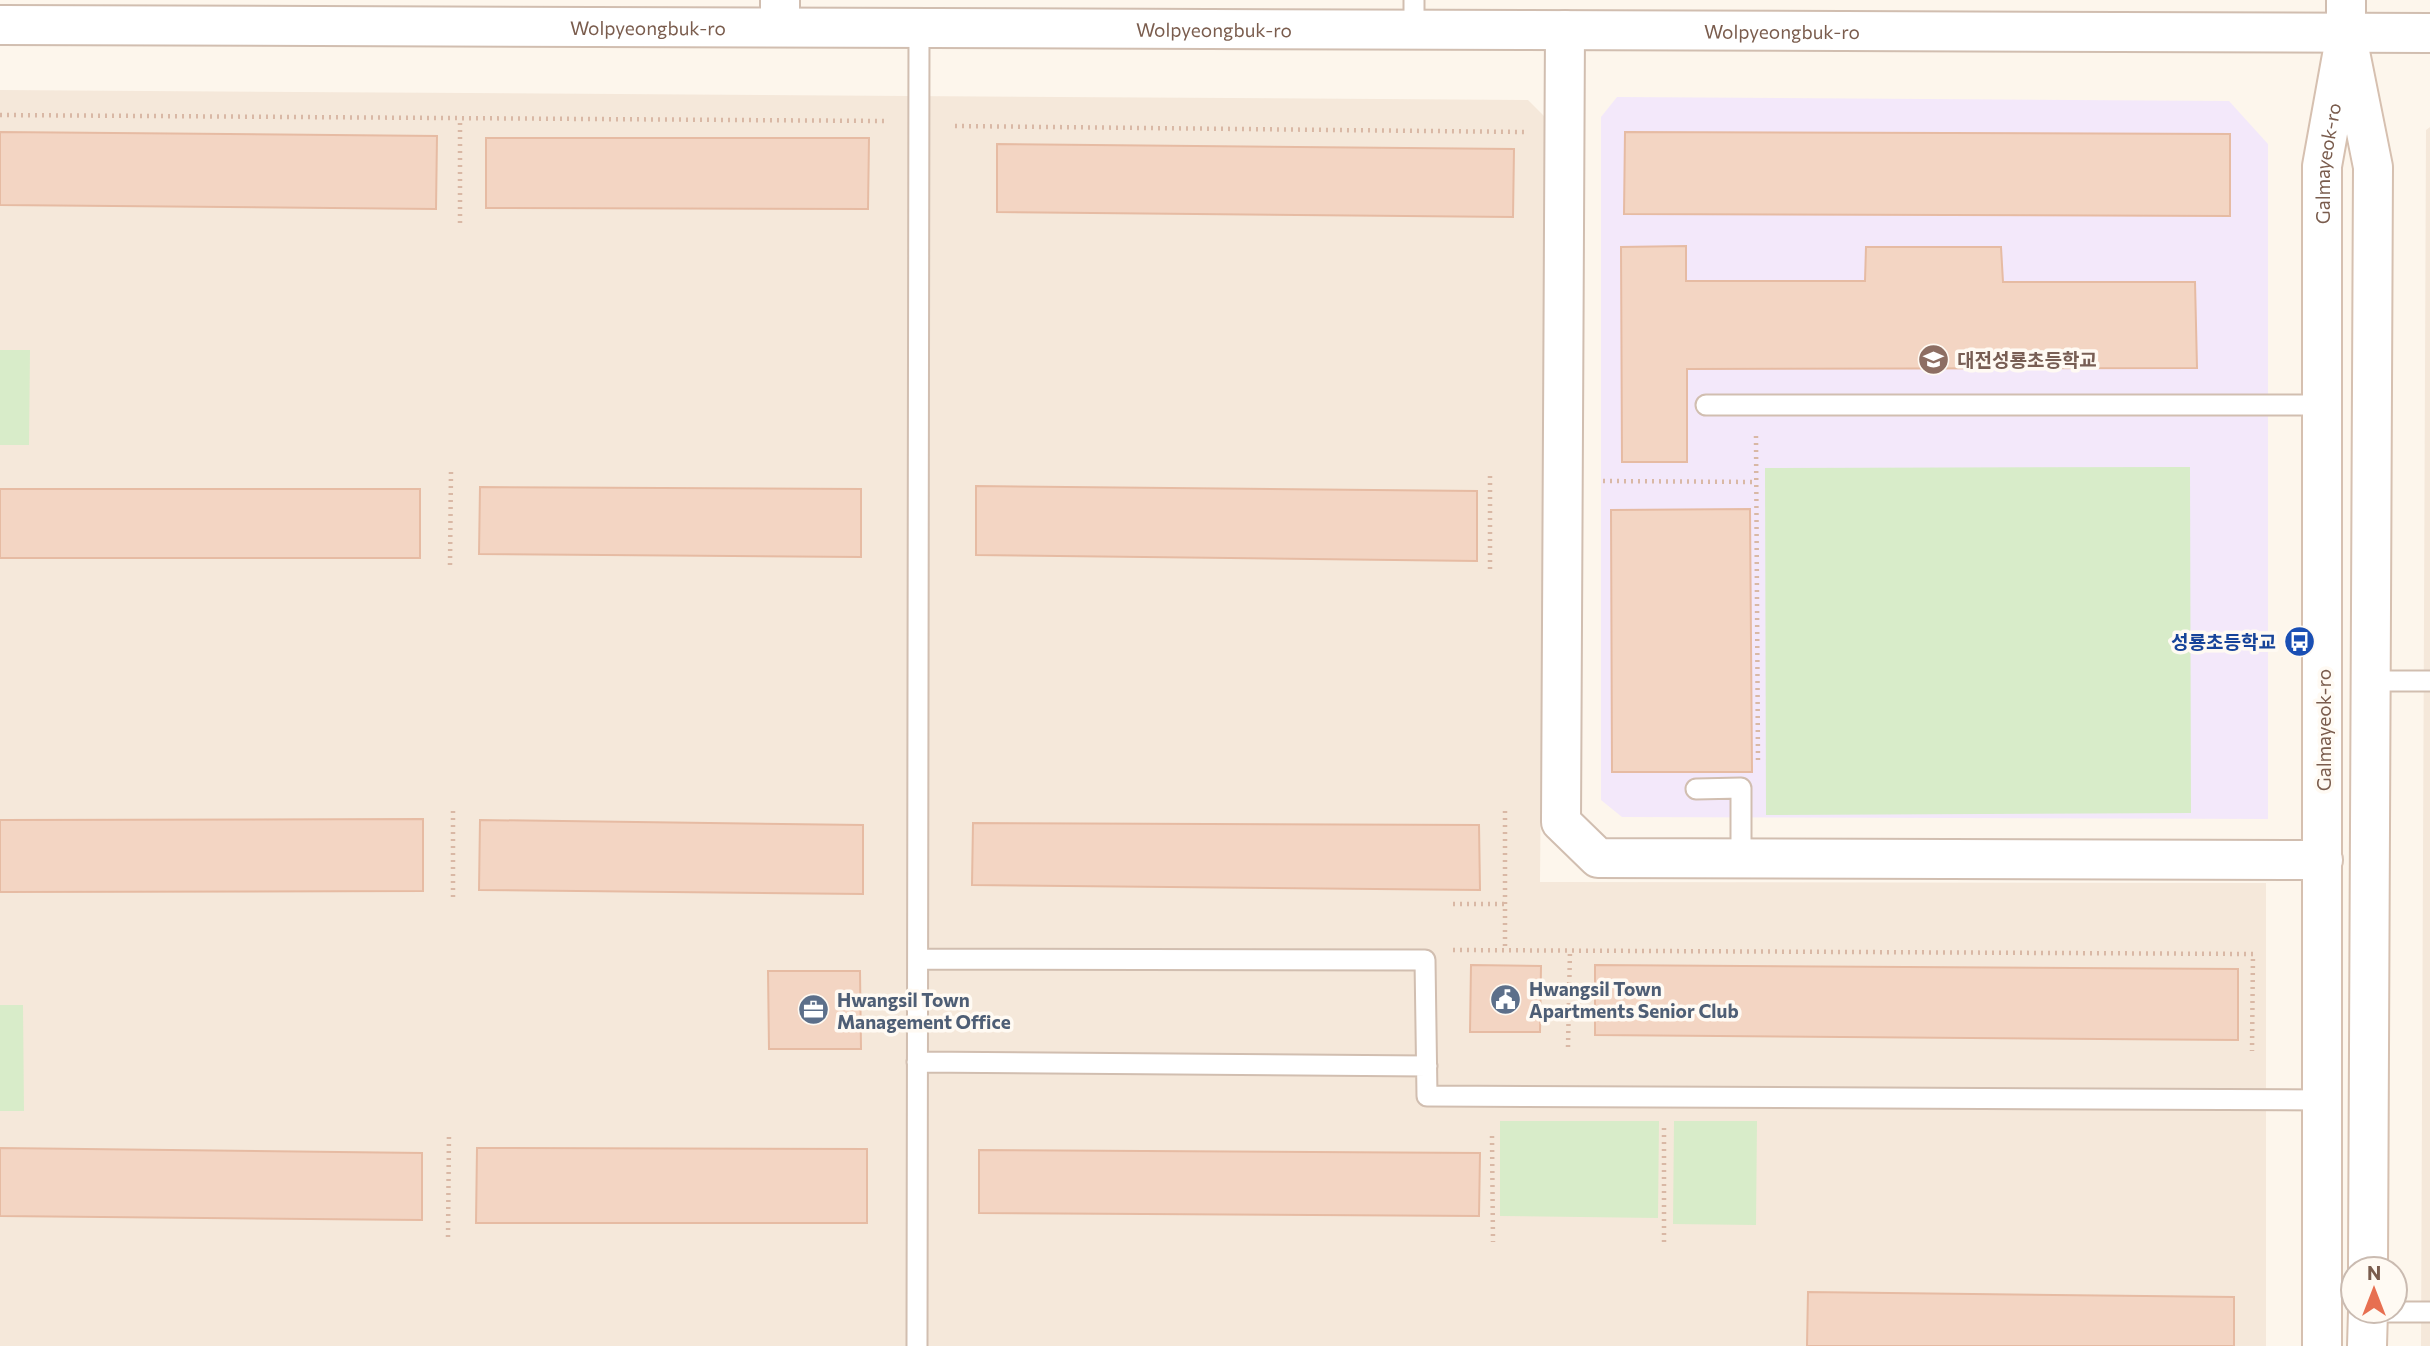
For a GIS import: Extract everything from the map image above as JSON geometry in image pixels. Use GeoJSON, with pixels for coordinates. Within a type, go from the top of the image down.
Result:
{"type":"FeatureCollection","features":[{"type":"Feature","properties":{"kind":"street","name":"Wolpyeongbuk-ro"},"geometry":{"type":"LineString","coordinates":[[0,25],[780,14],[919,28],[1414,15],[1565,30],[2346,16],[2430,33]]}},
{"type":"Feature","properties":{"kind":"street","name":"Galmayeok-ro"},"geometry":{"type":"LineString","coordinates":[[2322,1346],[2322,166],[2346,16]]}},
{"type":"Feature","properties":{"kind":"street","name":"Galmayeok-ro"},"geometry":{"type":"LineString","coordinates":[[2346,16],[2373,167],[2368,1255]]}},
{"type":"Feature","properties":{"kind":"street"},"geometry":{"type":"LineString","coordinates":[[1565,30],[1561,822],[1598,858],[2323,860]]}},
{"type":"Feature","properties":{"kind":"street"},"geometry":{"type":"LineString","coordinates":[[2367,1346],[2368,1325]]}},
{"type":"Feature","properties":{"kind":"lane"},"geometry":{"type":"LineString","coordinates":[[916,1346],[919,28]]}},
{"type":"Feature","properties":{"kind":"lane"},"geometry":{"type":"LineString","coordinates":[[1706,405],[2323,405]]}},
{"type":"Feature","properties":{"kind":"lane"},"geometry":{"type":"LineString","coordinates":[[2371,681],[2430,681]]}},
{"type":"Feature","properties":{"kind":"lane"},"geometry":{"type":"LineString","coordinates":[[1696,789],[1741,788],[1741,858]]}},
{"type":"Feature","properties":{"kind":"lane"},"geometry":{"type":"LineString","coordinates":[[918,959],[1426,960],[1427,1096],[2323,1100]]}},
{"type":"Feature","properties":{"kind":"lane"},"geometry":{"type":"LineString","coordinates":[[917,1062],[1427,1066]]}},
{"type":"Feature","properties":{"kind":"lane"},"geometry":{"type":"LineString","coordinates":[[2409,1312],[2430,1312]]}},
{"type":"Feature","properties":{"kind":"path"},"geometry":{"type":"LineString","coordinates":[[0,115],[884,121]]}},
{"type":"Feature","properties":{"kind":"path"},"geometry":{"type":"LineString","coordinates":[[460,118],[460,223]]}},
{"type":"Feature","properties":{"kind":"path"},"geometry":{"type":"LineString","coordinates":[[956,126],[1531,132]]}},
{"type":"Feature","properties":{"kind":"path"},"geometry":{"type":"LineString","coordinates":[[1741,788],[1758,770],[1756,405]]}},
{"type":"Feature","properties":{"kind":"path"},"geometry":{"type":"LineString","coordinates":[[450,565],[451,471]]}},
{"type":"Feature","properties":{"kind":"path"},"geometry":{"type":"LineString","coordinates":[[1490,472],[1490,569]]}},
{"type":"Feature","properties":{"kind":"path"},"geometry":{"type":"LineString","coordinates":[[1601,481],[1757,482]]}},
{"type":"Feature","properties":{"kind":"path"},"geometry":{"type":"LineString","coordinates":[[453,811],[453,901]]}},
{"type":"Feature","properties":{"kind":"path"},"geometry":{"type":"LineString","coordinates":[[1504,811],[1504,950]]}},
{"type":"Feature","properties":{"kind":"path"},"geometry":{"type":"LineString","coordinates":[[1453,904],[1504,904]]}},
{"type":"Feature","properties":{"kind":"path"},"geometry":{"type":"LineString","coordinates":[[1452,950],[2253,954],[2252,1051]]}},
{"type":"Feature","properties":{"kind":"path"},"geometry":{"type":"LineString","coordinates":[[1568,1047],[1570,950]]}},
{"type":"Feature","properties":{"kind":"path"},"geometry":{"type":"LineString","coordinates":[[1664,1122],[1664,1242]]}},
{"type":"Feature","properties":{"kind":"path"},"geometry":{"type":"LineString","coordinates":[[448,1237],[449,1133]]}},
{"type":"Feature","properties":{"kind":"path"},"geometry":{"type":"LineString","coordinates":[[1492,1136],[1493,1242]]}},
{"type":"Feature","properties":{"kind":"shaded area"},"geometry":{"type":"Polygon","coordinates":[[[0,90],[1528,100],[1547,119],[1540,882],[2266,883],[2266,1346],[0,1346],[0,90]]]}},
{"type":"Feature","properties":{"kind":"shaded area","name":"대전성룡초등학교"},"geometry":{"type":"Polygon","coordinates":[[[1617,97],[2229,101],[2268,144],[2268,819],[1622,817],[1601,800],[1601,117],[1617,97]]]}},
{"type":"Feature","properties":{"kind":"shaded area"},"geometry":{"type":"Polygon","coordinates":[[[2430,127],[2430,1346],[2421,1346],[2426,130],[2430,127]]]}},
{"type":"Feature","properties":{"kind":"green space"},"geometry":{"type":"Polygon","coordinates":[[[0,350],[30,350],[29,445],[0,445],[0,350]]]}},
{"type":"Feature","properties":{"kind":"green space"},"geometry":{"type":"Polygon","coordinates":[[[2190,467],[2191,813],[1766,815],[1765,468],[2190,467]]]}},
{"type":"Feature","properties":{"kind":"green space"},"geometry":{"type":"Polygon","coordinates":[[[0,1005],[23,1005],[24,1111],[0,1111],[0,1005]]]}},
{"type":"Feature","properties":{"kind":"green space"},"geometry":{"type":"Polygon","coordinates":[[[1500,1121],[1659,1121],[1658,1218],[1500,1216],[1500,1121]]]}},
{"type":"Feature","properties":{"kind":"green space"},"geometry":{"type":"Polygon","coordinates":[[[1674,1121],[1757,1121],[1756,1225],[1673,1224],[1674,1121]]]}},
{"type":"Feature","properties":{"kind":"building"},"geometry":{"type":"Polygon","coordinates":[[[0,132],[437,136],[436,209],[0,205],[0,132]]]}},
{"type":"Feature","properties":{"kind":"building"},"geometry":{"type":"Polygon","coordinates":[[[1625,132],[2230,134],[2230,216],[1624,214],[1625,132]]]}},
{"type":"Feature","properties":{"kind":"building"},"geometry":{"type":"Polygon","coordinates":[[[486,138],[869,138],[868,209],[486,208],[486,138]]]}},
{"type":"Feature","properties":{"kind":"building"},"geometry":{"type":"Polygon","coordinates":[[[997,144],[1514,149],[1513,217],[997,212],[997,144]]]}},
{"type":"Feature","properties":{"kind":"building"},"geometry":{"type":"Polygon","coordinates":[[[1686,246],[1686,281],[1865,281],[1866,247],[2001,247],[2003,282],[2195,282],[2197,368],[1687,369],[1687,462],[1622,462],[1621,247],[1686,246]]]}},
{"type":"Feature","properties":{"kind":"building"},"geometry":{"type":"Polygon","coordinates":[[[976,486],[1477,491],[1477,561],[976,555],[976,486]]]}},
{"type":"Feature","properties":{"kind":"building"},"geometry":{"type":"Polygon","coordinates":[[[480,487],[861,489],[861,557],[479,554],[480,487]]]}},
{"type":"Feature","properties":{"kind":"building"},"geometry":{"type":"Polygon","coordinates":[[[0,489],[420,489],[420,558],[0,558],[0,489]]]}},
{"type":"Feature","properties":{"kind":"building"},"geometry":{"type":"Polygon","coordinates":[[[1750,509],[1752,772],[1612,772],[1611,510],[1750,509]]]}},
{"type":"Feature","properties":{"kind":"building"},"geometry":{"type":"Polygon","coordinates":[[[423,819],[423,891],[0,892],[0,820],[423,819]]]}},
{"type":"Feature","properties":{"kind":"building"},"geometry":{"type":"Polygon","coordinates":[[[480,820],[863,825],[863,894],[479,890],[480,820]]]}},
{"type":"Feature","properties":{"kind":"building"},"geometry":{"type":"Polygon","coordinates":[[[973,823],[1479,825],[1480,890],[972,885],[973,823]]]}},
{"type":"Feature","properties":{"kind":"building","name":"Hwangsil Town Apartments Senior Club"},"geometry":{"type":"Polygon","coordinates":[[[1471,965],[1541,966],[1540,1032],[1470,1032],[1471,965]]]}},
{"type":"Feature","properties":{"kind":"building"},"geometry":{"type":"Polygon","coordinates":[[[1595,965],[2238,969],[2238,1040],[1595,1035],[1595,965]]]}},
{"type":"Feature","properties":{"kind":"building","name":"Hwangsil Town Management Office"},"geometry":{"type":"Polygon","coordinates":[[[768,971],[860,971],[861,1049],[769,1049],[768,971]]]}},
{"type":"Feature","properties":{"kind":"building"},"geometry":{"type":"Polygon","coordinates":[[[0,1148],[422,1153],[422,1220],[0,1216],[0,1148]]]}},
{"type":"Feature","properties":{"kind":"building"},"geometry":{"type":"Polygon","coordinates":[[[477,1148],[867,1149],[867,1223],[476,1223],[477,1148]]]}},
{"type":"Feature","properties":{"kind":"building"},"geometry":{"type":"Polygon","coordinates":[[[979,1150],[1480,1153],[1479,1216],[979,1213],[979,1150]]]}},
{"type":"Feature","properties":{"kind":"building"},"geometry":{"type":"Polygon","coordinates":[[[1808,1292],[2234,1297],[2234,1346],[1807,1346],[1808,1292]]]}},
{"type":"Feature","properties":{"kind":"place","name":"대전성룡초등학교"},"geometry":{"type":"Point","coordinates":[1934,359]}},
{"type":"Feature","properties":{"kind":"place","name":"성룡초등학교"},"geometry":{"type":"Point","coordinates":[2299,641]}},
{"type":"Feature","properties":{"kind":"place","name":"Hwangsil Town Apartments Senior Club"},"geometry":{"type":"Point","coordinates":[1506,999]}},
{"type":"Feature","properties":{"kind":"place","name":"Hwangsil Town Management Office"},"geometry":{"type":"Point","coordinates":[814,1010]}}]}
